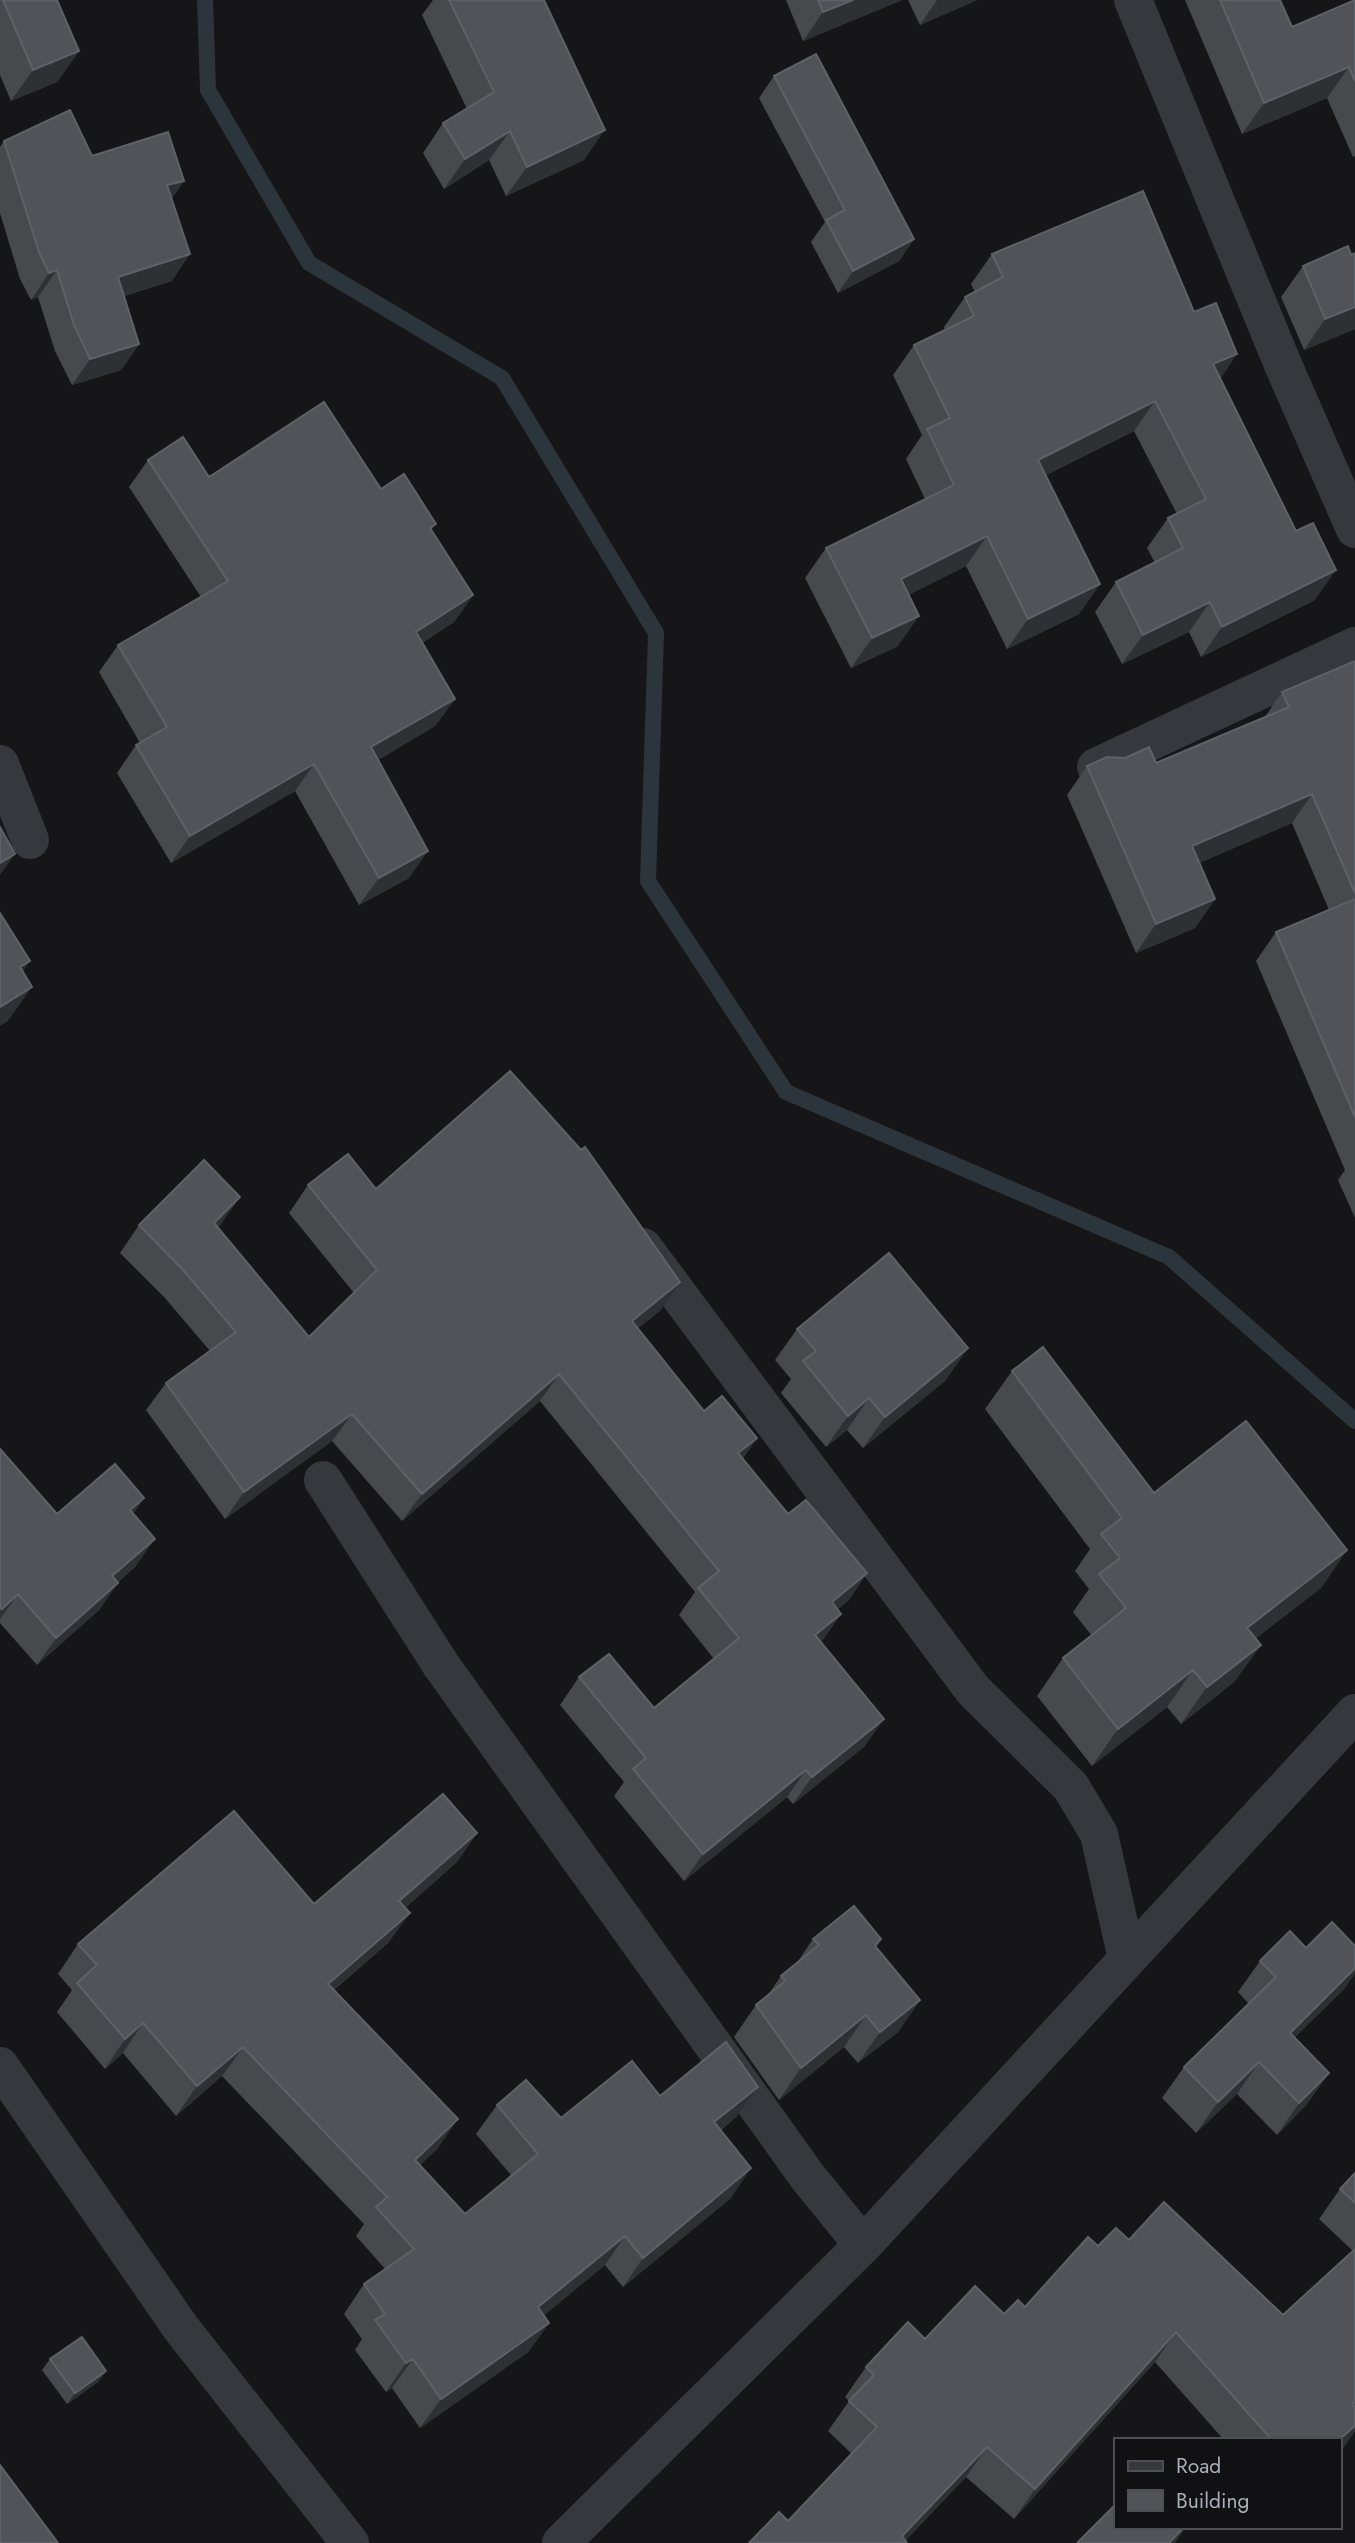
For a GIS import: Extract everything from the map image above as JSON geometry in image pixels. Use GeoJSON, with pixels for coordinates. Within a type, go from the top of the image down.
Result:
{"type":"FeatureCollection","features":[{"type":"Feature","properties":{"kind":"street"},"geometry":{"type":"LineString","coordinates":[[1133,0],[1284,367],[1355,529]]}},
{"type":"Feature","properties":{"kind":"street"},"geometry":{"type":"LineString","coordinates":[[1096,768],[1355,646]]}},
{"type":"Feature","properties":{"kind":"street"},"geometry":{"type":"LineString","coordinates":[[0,764],[30,839]]}},
{"type":"Feature","properties":{"kind":"street"},"geometry":{"type":"LineString","coordinates":[[627,1223],[691,1315],[973,1690],[1071,1787],[1099,1834],[1127,1959]]}},
{"type":"Feature","properties":{"kind":"street"},"geometry":{"type":"LineString","coordinates":[[323,1480],[441,1665],[807,2176],[863,2245]]}},
{"type":"Feature","properties":{"kind":"street"},"geometry":{"type":"LineString","coordinates":[[561,2543],[863,2245],[1355,1713]]}},
{"type":"Feature","properties":{"kind":"street"},"geometry":{"type":"LineString","coordinates":[[0,2066],[181,2329],[350,2543]]}},
{"type":"Feature","properties":{"kind":"building"},"geometry":{"type":"Polygon","coordinates":[[[3,0],[57,0],[79,51],[33,70],[3,0]]]}},
{"type":"Feature","properties":{"kind":"building"},"geometry":{"type":"Polygon","coordinates":[[[449,0],[544,0],[605,130],[527,167],[510,131],[465,159],[443,123],[494,92],[449,0]]]}},
{"type":"Feature","properties":{"kind":"building"},"geometry":{"type":"Polygon","coordinates":[[[818,0],[853,0],[823,12],[818,0]]]}},
{"type":"Feature","properties":{"kind":"building"},"geometry":{"type":"Polygon","coordinates":[[[1220,0],[1280,0],[1292,27],[1355,0],[1355,81],[1349,67],[1264,103],[1220,0]]]}},
{"type":"Feature","properties":{"kind":"building"},"geometry":{"type":"Polygon","coordinates":[[[816,54],[914,239],[853,271],[826,220],[845,210],[774,76],[816,54]]]}},
{"type":"Feature","properties":{"kind":"building"},"geometry":{"type":"Polygon","coordinates":[[[70,110],[92,156],[168,132],[184,181],[167,185],[190,254],[118,277],[139,344],[90,359],[74,325],[57,270],[49,273],[39,252],[4,141],[70,110]]]}},
{"type":"Feature","properties":{"kind":"building"},"geometry":{"type":"Polygon","coordinates":[[[1143,191],[1194,312],[1216,303],[1237,354],[1213,364],[1296,531],[1313,523],[1336,570],[1222,627],[1210,602],[1143,635],[1116,582],[1183,548],[1168,518],[1206,499],[1155,401],[1038,460],[1100,584],[1028,619],[987,536],[901,579],[919,616],[872,638],[826,548],[954,485],[927,429],[950,418],[914,345],[974,316],[965,297],[1003,277],[992,254],[1143,191]]]}},
{"type":"Feature","properties":{"kind":"building"},"geometry":{"type":"Polygon","coordinates":[[[1348,246],[1351,255],[1355,253],[1355,307],[1325,319],[1303,266],[1348,246]]]}},
{"type":"Feature","properties":{"kind":"building"},"geometry":{"type":"Polygon","coordinates":[[[324,402],[381,489],[404,474],[436,524],[430,528],[473,595],[416,632],[455,699],[371,747],[428,851],[379,878],[314,764],[190,836],[136,745],[167,727],[118,645],[228,581],[148,460],[183,437],[209,477],[324,402]]]}},
{"type":"Feature","properties":{"kind":"building"},"geometry":{"type":"Polygon","coordinates":[[[1355,661],[1355,893],[1312,794],[1192,846],[1215,899],[1156,924],[1087,766],[1107,757],[1125,758],[1149,747],[1156,763],[1289,707],[1282,692],[1355,661]]]}},
{"type":"Feature","properties":{"kind":"building"},"geometry":{"type":"Polygon","coordinates":[[[0,827],[15,854],[0,863],[0,827]]]}},
{"type":"Feature","properties":{"kind":"building"},"geometry":{"type":"Polygon","coordinates":[[[1355,899],[1355,1117],[1276,932],[1355,899]]]}},
{"type":"Feature","properties":{"kind":"building"},"geometry":{"type":"Polygon","coordinates":[[[0,913],[30,961],[20,967],[32,987],[0,1007],[0,913]]]}},
{"type":"Feature","properties":{"kind":"building"},"geometry":{"type":"Polygon","coordinates":[[[510,1071],[581,1150],[585,1147],[680,1282],[632,1321],[704,1411],[722,1396],[757,1438],[738,1453],[788,1514],[806,1500],[867,1573],[832,1602],[841,1614],[815,1635],[884,1719],[812,1777],[806,1770],[703,1854],[633,1769],[646,1758],[579,1677],[609,1654],[654,1708],[739,1638],[698,1588],[719,1571],[559,1374],[422,1494],[352,1414],[244,1492],[166,1383],[236,1332],[184,1271],[139,1225],[204,1160],[240,1197],[214,1223],[309,1337],[377,1270],[308,1185],[348,1154],[376,1189],[510,1071]]]}},
{"type":"Feature","properties":{"kind":"building"},"geometry":{"type":"Polygon","coordinates":[[[889,1253],[968,1348],[885,1417],[869,1398],[848,1416],[803,1361],[816,1351],[797,1329],[889,1253]]]}},
{"type":"Feature","properties":{"kind":"building"},"geometry":{"type":"Polygon","coordinates":[[[1043,1347],[1154,1493],[1246,1421],[1347,1550],[1247,1628],[1261,1645],[1207,1687],[1193,1670],[1118,1729],[1063,1658],[1126,1608],[1099,1574],[1120,1558],[1101,1534],[1122,1518],[1012,1371],[1043,1347]]]}},
{"type":"Feature","properties":{"kind":"building"},"geometry":{"type":"Polygon","coordinates":[[[0,1449],[57,1514],[115,1464],[144,1498],[130,1510],[155,1539],[112,1576],[118,1583],[56,1638],[18,1594],[2,1609],[0,1607],[0,1449]]]}},
{"type":"Feature","properties":{"kind":"building"},"geometry":{"type":"Polygon","coordinates":[[[443,1794],[477,1833],[399,1901],[410,1913],[328,1984],[458,2119],[415,2160],[465,2214],[538,2154],[497,2105],[526,2080],[561,2118],[632,2061],[660,2096],[726,2042],[758,2087],[714,2122],[751,2168],[643,2258],[625,2236],[538,2307],[549,2323],[441,2399],[413,2359],[406,2363],[375,2320],[385,2314],[364,2284],[414,2249],[376,2207],[387,2197],[243,2047],[197,2086],[143,2023],[125,2039],[77,1983],[97,1965],[78,1944],[234,1811],[314,1904],[443,1794]]]}},
{"type":"Feature","properties":{"kind":"building"},"geometry":{"type":"Polygon","coordinates":[[[854,1906],[881,1939],[875,1946],[920,2000],[880,2032],[866,2015],[801,2068],[756,2005],[785,1981],[781,1976],[819,1945],[813,1939],[854,1906]]]}},
{"type":"Feature","properties":{"kind":"building"},"geometry":{"type":"Polygon","coordinates":[[[1332,1922],[1355,1946],[1355,1968],[1290,2033],[1329,2073],[1299,2103],[1259,2062],[1218,2102],[1184,2067],[1276,1977],[1260,1961],[1290,1931],[1306,1948],[1332,1922]]]}},
{"type":"Feature","properties":{"kind":"building"},"geometry":{"type":"Polygon","coordinates":[[[1355,2173],[1355,2203],[1340,2189],[1355,2173]]]}},
{"type":"Feature","properties":{"kind":"building"},"geometry":{"type":"Polygon","coordinates":[[[1164,2202],[1283,2315],[1355,2249],[1355,2402],[1352,2404],[1355,2408],[1355,2426],[1341,2438],[1270,2438],[1176,2332],[1035,2489],[987,2447],[902,2536],[907,2543],[749,2543],[779,2512],[788,2521],[877,2427],[849,2401],[874,2375],[866,2367],[908,2322],[925,2339],[975,2286],[1004,2314],[1018,2300],[1025,2307],[1088,2237],[1098,2246],[1116,2228],[1129,2240],[1164,2202]]]}},
{"type":"Feature","properties":{"kind":"building"},"geometry":{"type":"Polygon","coordinates":[[[82,2337],[106,2371],[75,2393],[50,2359],[82,2337]]]}},
{"type":"Feature","properties":{"kind":"building"},"geometry":{"type":"Polygon","coordinates":[[[0,2465],[58,2543],[0,2543],[0,2465]]]}},
{"type":"Feature","properties":{"kind":"building"},"geometry":{"type":"Polygon","coordinates":[[[1114,2506],[1114,2529],[1182,2529],[1169,2543],[1077,2543],[1114,2506]]]}},
{"type":"Feature","properties":{"kind":"waterway"},"geometry":{"type":"LineString","coordinates":[[205,0],[208,90],[309,263],[502,378],[656,633],[648,881],[786,1092],[1169,1257],[1355,1421]]}}]}
